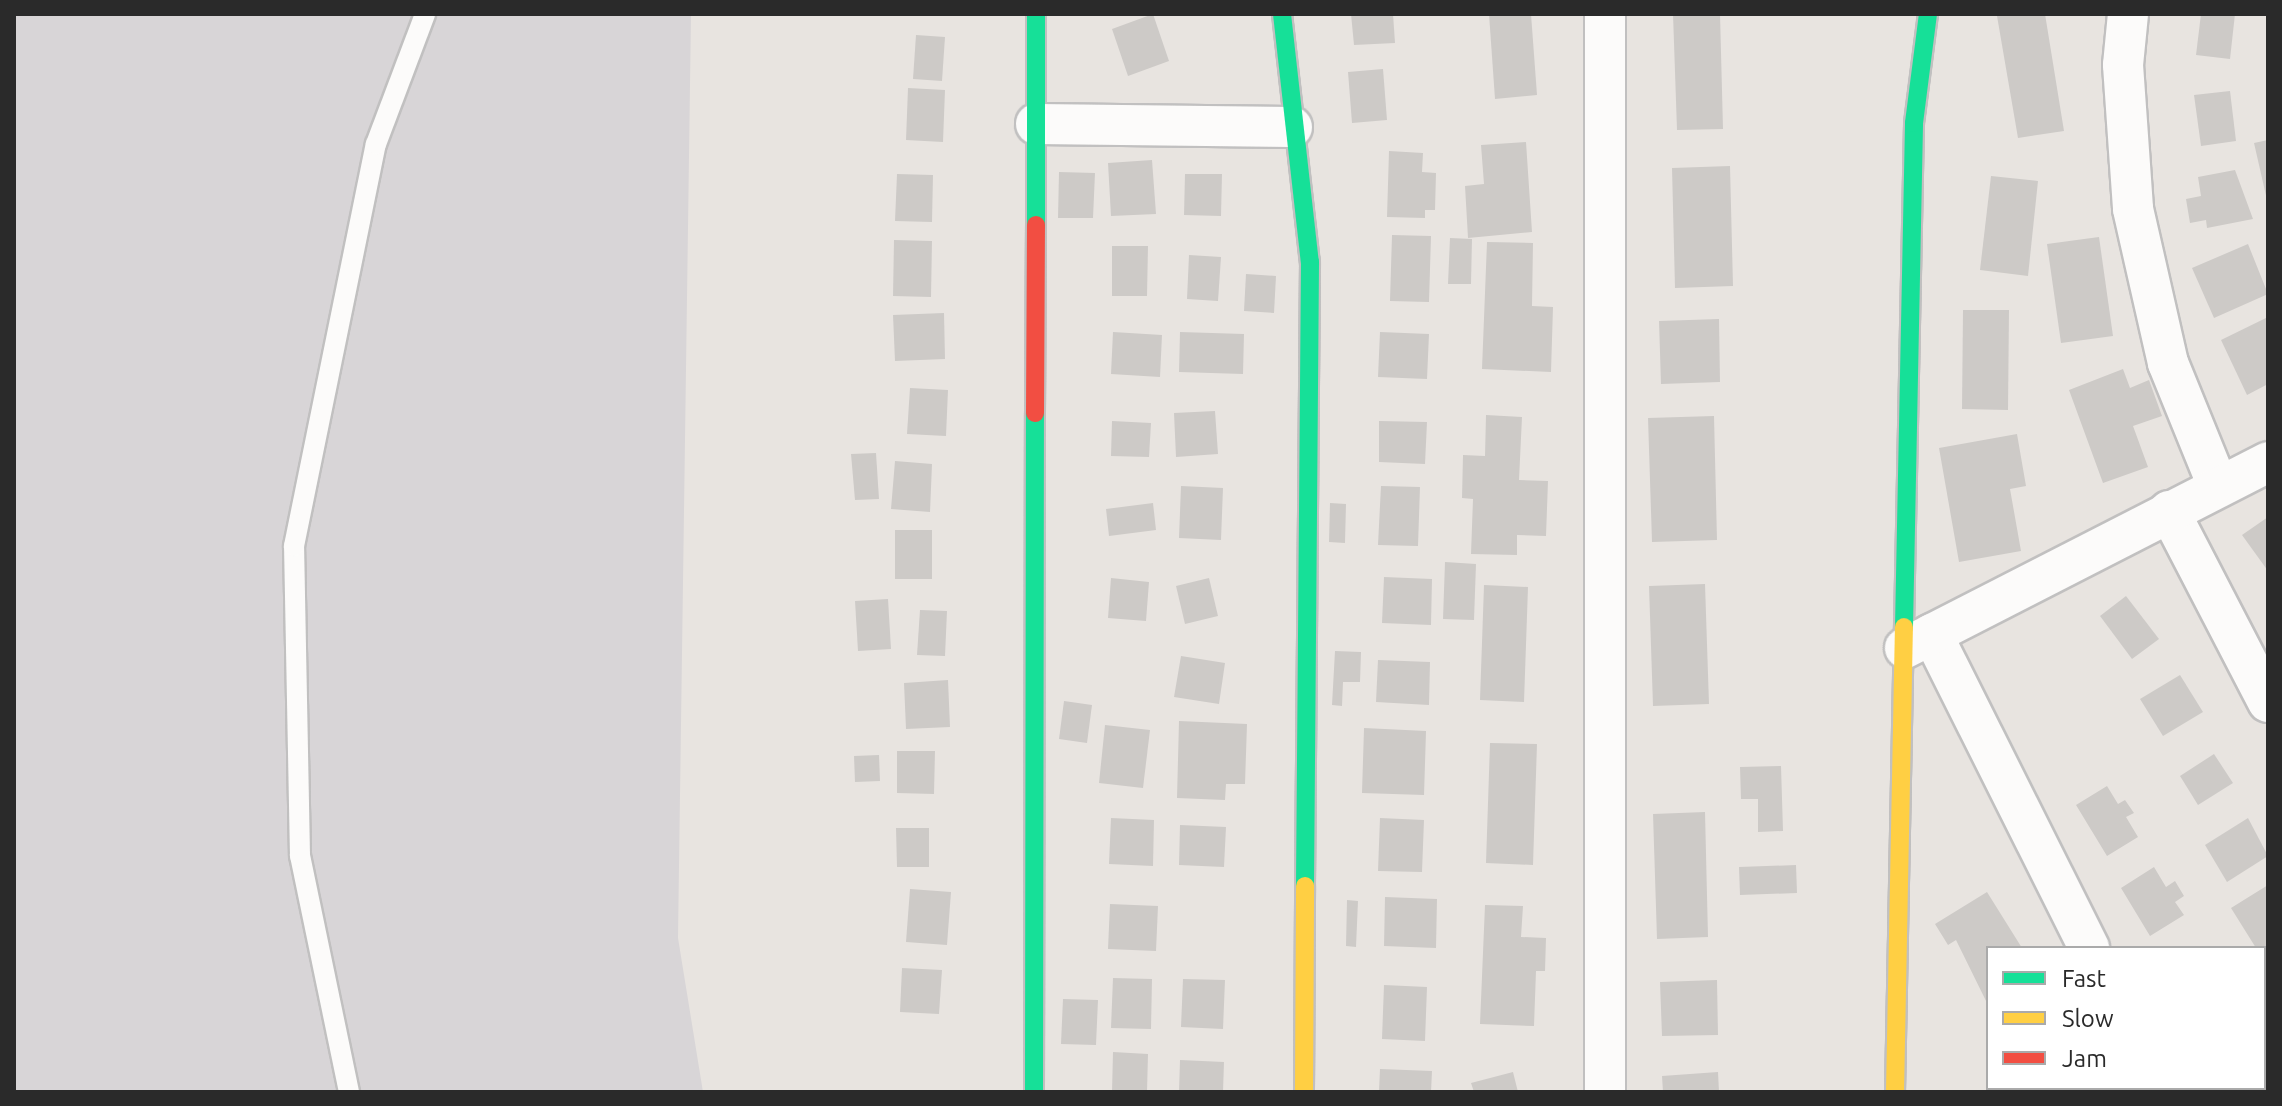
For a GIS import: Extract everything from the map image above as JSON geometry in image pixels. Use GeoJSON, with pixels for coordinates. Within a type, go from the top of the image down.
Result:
{"type":"FeatureCollection","features":[{"type":"Feature","properties":{"kind":"street"},"geometry":{"type":"LineString","coordinates":[[1034,1092],[1036,14]]}},
{"type":"Feature","properties":{"kind":"street"},"geometry":{"type":"LineString","coordinates":[[1282,14],[1292,127],[1310,262],[1304,1092]]}},
{"type":"Feature","properties":{"kind":"street"},"geometry":{"type":"LineString","coordinates":[[1605,14],[1605,1092]]}},
{"type":"Feature","properties":{"kind":"street"},"geometry":{"type":"LineString","coordinates":[[1895,1092],[1918,641],[1914,123],[1928,14]]}},
{"type":"Feature","properties":{"kind":"street"},"geometry":{"type":"LineString","coordinates":[[2128,14],[2123,65],[2133,209],[2168,363],[2218,486]]}},
{"type":"Feature","properties":{"kind":"street"},"geometry":{"type":"LineString","coordinates":[[1036,124],[1292,127]]}},
{"type":"Feature","properties":{"kind":"street"},"geometry":{"type":"LineString","coordinates":[[1918,641],[2268,462]]}},
{"type":"Feature","properties":{"kind":"street"},"geometry":{"type":"LineString","coordinates":[[2169,511],[2268,702]]}},
{"type":"Feature","properties":{"kind":"street"},"geometry":{"type":"LineString","coordinates":[[1918,641],[2088,946]]}},
{"type":"Feature","properties":{"kind":"lane"},"geometry":{"type":"LineString","coordinates":[[349,1092],[300,856],[294,546],[376,144],[425,14]]}},
{"type":"Feature","properties":{"kind":"shaded area"},"geometry":{"type":"Polygon","coordinates":[[[14,14],[691,14],[678,938],[703,1092],[14,1092],[14,14]]]}},
{"type":"Feature","properties":{"kind":"building"},"geometry":{"type":"Polygon","coordinates":[[[1153,14],[1169,61],[1128,76],[1112,29],[1153,14]]]}},
{"type":"Feature","properties":{"kind":"building"},"geometry":{"type":"Polygon","coordinates":[[[1351,14],[1393,14],[1395,43],[1354,45],[1351,14]]]}},
{"type":"Feature","properties":{"kind":"building"},"geometry":{"type":"Polygon","coordinates":[[[1489,14],[1531,14],[1537,95],[1495,99],[1489,14]]]}},
{"type":"Feature","properties":{"kind":"building"},"geometry":{"type":"Polygon","coordinates":[[[1673,14],[1720,14],[1723,129],[1677,130],[1673,14]]]}},
{"type":"Feature","properties":{"kind":"building"},"geometry":{"type":"Polygon","coordinates":[[[2045,14],[2064,131],[2018,138],[1997,16],[2045,14]]]}},
{"type":"Feature","properties":{"kind":"building"},"geometry":{"type":"Polygon","coordinates":[[[2201,14],[2235,14],[2230,59],[2196,55],[2201,14]]]}},
{"type":"Feature","properties":{"kind":"building"},"geometry":{"type":"Polygon","coordinates":[[[916,35],[945,37],[942,81],[913,79],[916,35]]]}},
{"type":"Feature","properties":{"kind":"building"},"geometry":{"type":"Polygon","coordinates":[[[1383,69],[1387,120],[1352,123],[1348,72],[1383,69]]]}},
{"type":"Feature","properties":{"kind":"building"},"geometry":{"type":"Polygon","coordinates":[[[908,88],[945,90],[943,142],[906,140],[908,88]]]}},
{"type":"Feature","properties":{"kind":"building"},"geometry":{"type":"Polygon","coordinates":[[[2230,91],[2236,141],[2201,146],[2194,95],[2230,91]]]}},
{"type":"Feature","properties":{"kind":"building"},"geometry":{"type":"Polygon","coordinates":[[[2268,140],[2268,200],[2267,200],[2254,143],[2268,140]]]}},
{"type":"Feature","properties":{"kind":"building"},"geometry":{"type":"Polygon","coordinates":[[[1526,142],[1532,232],[1468,238],[1465,186],[1484,184],[1481,145],[1526,142]]]}},
{"type":"Feature","properties":{"kind":"building"},"geometry":{"type":"Polygon","coordinates":[[[1389,151],[1423,153],[1422,172],[1436,173],[1435,210],[1425,210],[1425,218],[1387,217],[1389,151]]]}},
{"type":"Feature","properties":{"kind":"building"},"geometry":{"type":"Polygon","coordinates":[[[1152,160],[1156,214],[1111,216],[1108,163],[1152,160]]]}},
{"type":"Feature","properties":{"kind":"building"},"geometry":{"type":"Polygon","coordinates":[[[1730,166],[1733,286],[1675,288],[1672,168],[1730,166]]]}},
{"type":"Feature","properties":{"kind":"building"},"geometry":{"type":"Polygon","coordinates":[[[2235,170],[2253,219],[2207,228],[2206,220],[2190,223],[2186,199],[2201,196],[2198,177],[2235,170]]]}},
{"type":"Feature","properties":{"kind":"building"},"geometry":{"type":"Polygon","coordinates":[[[1059,172],[1095,173],[1093,218],[1058,218],[1059,172]]]}},
{"type":"Feature","properties":{"kind":"building"},"geometry":{"type":"Polygon","coordinates":[[[897,174],[933,175],[932,222],[895,221],[897,174]]]}},
{"type":"Feature","properties":{"kind":"building"},"geometry":{"type":"Polygon","coordinates":[[[1185,174],[1222,174],[1221,216],[1184,215],[1185,174]]]}},
{"type":"Feature","properties":{"kind":"building"},"geometry":{"type":"Polygon","coordinates":[[[1991,176],[2038,181],[2028,276],[1980,270],[1991,176]]]}},
{"type":"Feature","properties":{"kind":"building"},"geometry":{"type":"Polygon","coordinates":[[[1392,235],[1431,236],[1429,302],[1390,301],[1392,235]]]}},
{"type":"Feature","properties":{"kind":"building"},"geometry":{"type":"Polygon","coordinates":[[[2099,237],[2113,336],[2061,343],[2047,244],[2099,237]]]}},
{"type":"Feature","properties":{"kind":"building"},"geometry":{"type":"Polygon","coordinates":[[[1450,238],[1472,239],[1471,284],[1448,284],[1450,238]]]}},
{"type":"Feature","properties":{"kind":"building"},"geometry":{"type":"Polygon","coordinates":[[[894,240],[932,241],[931,297],[893,296],[894,240]]]}},
{"type":"Feature","properties":{"kind":"building"},"geometry":{"type":"Polygon","coordinates":[[[1487,242],[1533,243],[1532,306],[1553,307],[1551,372],[1482,369],[1487,242]]]}},
{"type":"Feature","properties":{"kind":"building"},"geometry":{"type":"Polygon","coordinates":[[[2248,244],[2268,294],[2214,318],[2192,268],[2248,244]]]}},
{"type":"Feature","properties":{"kind":"building"},"geometry":{"type":"Polygon","coordinates":[[[1112,246],[1148,246],[1147,296],[1112,296],[1112,246]]]}},
{"type":"Feature","properties":{"kind":"building"},"geometry":{"type":"Polygon","coordinates":[[[1189,255],[1221,257],[1218,301],[1187,299],[1189,255]]]}},
{"type":"Feature","properties":{"kind":"building"},"geometry":{"type":"Polygon","coordinates":[[[1246,274],[1276,276],[1274,313],[1244,311],[1246,274]]]}},
{"type":"Feature","properties":{"kind":"building"},"geometry":{"type":"Polygon","coordinates":[[[1963,310],[2009,310],[2008,410],[1962,409],[1963,310]]]}},
{"type":"Feature","properties":{"kind":"building"},"geometry":{"type":"Polygon","coordinates":[[[944,313],[945,359],[895,361],[893,315],[944,313]]]}},
{"type":"Feature","properties":{"kind":"building"},"geometry":{"type":"Polygon","coordinates":[[[2268,317],[2268,384],[2247,395],[2221,340],[2268,317]]]}},
{"type":"Feature","properties":{"kind":"building"},"geometry":{"type":"Polygon","coordinates":[[[1719,319],[1720,382],[1661,384],[1659,321],[1719,319]]]}},
{"type":"Feature","properties":{"kind":"building"},"geometry":{"type":"Polygon","coordinates":[[[1113,332],[1162,335],[1160,377],[1111,374],[1113,332]]]}},
{"type":"Feature","properties":{"kind":"building"},"geometry":{"type":"Polygon","coordinates":[[[1180,332],[1244,334],[1243,374],[1179,372],[1180,332]]]}},
{"type":"Feature","properties":{"kind":"building"},"geometry":{"type":"Polygon","coordinates":[[[1380,332],[1429,334],[1427,379],[1378,377],[1380,332]]]}},
{"type":"Feature","properties":{"kind":"building"},"geometry":{"type":"Polygon","coordinates":[[[2123,369],[2130,388],[2149,380],[2162,416],[2133,426],[2148,467],[2103,483],[2069,390],[2123,369]]]}},
{"type":"Feature","properties":{"kind":"building"},"geometry":{"type":"Polygon","coordinates":[[[910,388],[948,390],[946,436],[907,434],[910,388]]]}},
{"type":"Feature","properties":{"kind":"building"},"geometry":{"type":"Polygon","coordinates":[[[1215,411],[1218,454],[1176,457],[1174,413],[1215,411]]]}},
{"type":"Feature","properties":{"kind":"building"},"geometry":{"type":"Polygon","coordinates":[[[1486,415],[1522,417],[1519,480],[1548,481],[1546,536],[1517,535],[1517,555],[1471,554],[1473,499],[1462,498],[1463,455],[1485,456],[1486,415]]]}},
{"type":"Feature","properties":{"kind":"building"},"geometry":{"type":"Polygon","coordinates":[[[1714,416],[1717,540],[1652,542],[1648,418],[1714,416]]]}},
{"type":"Feature","properties":{"kind":"building"},"geometry":{"type":"Polygon","coordinates":[[[1112,421],[1151,423],[1149,457],[1111,456],[1112,421]]]}},
{"type":"Feature","properties":{"kind":"building"},"geometry":{"type":"Polygon","coordinates":[[[1379,421],[1427,422],[1425,464],[1379,462],[1379,421]]]}},
{"type":"Feature","properties":{"kind":"building"},"geometry":{"type":"Polygon","coordinates":[[[2017,434],[2026,486],[2010,489],[2021,551],[1959,562],[1939,448],[2017,434]]]}},
{"type":"Feature","properties":{"kind":"building"},"geometry":{"type":"Polygon","coordinates":[[[876,453],[879,499],[855,500],[851,454],[876,453]]]}},
{"type":"Feature","properties":{"kind":"building"},"geometry":{"type":"Polygon","coordinates":[[[895,461],[932,464],[930,512],[891,509],[895,461]]]}},
{"type":"Feature","properties":{"kind":"building"},"geometry":{"type":"Polygon","coordinates":[[[1181,486],[1223,488],[1221,540],[1179,538],[1181,486]]]}},
{"type":"Feature","properties":{"kind":"building"},"geometry":{"type":"Polygon","coordinates":[[[1381,486],[1420,487],[1418,546],[1378,545],[1381,486]]]}},
{"type":"Feature","properties":{"kind":"building"},"geometry":{"type":"Polygon","coordinates":[[[1153,503],[1156,530],[1109,536],[1106,509],[1153,503]]]}},
{"type":"Feature","properties":{"kind":"building"},"geometry":{"type":"Polygon","coordinates":[[[1330,503],[1346,504],[1345,543],[1329,542],[1330,503]]]}},
{"type":"Feature","properties":{"kind":"building"},"geometry":{"type":"Polygon","coordinates":[[[2268,517],[2268,571],[2242,535],[2268,517]]]}},
{"type":"Feature","properties":{"kind":"building"},"geometry":{"type":"Polygon","coordinates":[[[895,530],[932,530],[932,579],[895,579],[895,530]]]}},
{"type":"Feature","properties":{"kind":"building"},"geometry":{"type":"Polygon","coordinates":[[[1445,562],[1476,564],[1474,620],[1443,619],[1445,562]]]}},
{"type":"Feature","properties":{"kind":"building"},"geometry":{"type":"Polygon","coordinates":[[[1384,577],[1432,579],[1431,625],[1382,623],[1384,577]]]}},
{"type":"Feature","properties":{"kind":"building"},"geometry":{"type":"Polygon","coordinates":[[[1111,578],[1149,582],[1146,621],[1108,618],[1111,578]]]}},
{"type":"Feature","properties":{"kind":"building"},"geometry":{"type":"Polygon","coordinates":[[[1209,578],[1218,616],[1185,624],[1176,586],[1209,578]]]}},
{"type":"Feature","properties":{"kind":"building"},"geometry":{"type":"Polygon","coordinates":[[[1705,584],[1709,704],[1653,706],[1649,586],[1705,584]]]}},
{"type":"Feature","properties":{"kind":"building"},"geometry":{"type":"Polygon","coordinates":[[[1484,585],[1528,587],[1524,702],[1480,700],[1484,585]]]}},
{"type":"Feature","properties":{"kind":"building"},"geometry":{"type":"Polygon","coordinates":[[[2126,596],[2159,639],[2132,659],[2100,616],[2126,596]]]}},
{"type":"Feature","properties":{"kind":"building"},"geometry":{"type":"Polygon","coordinates":[[[888,599],[891,649],[858,651],[855,601],[888,599]]]}},
{"type":"Feature","properties":{"kind":"building"},"geometry":{"type":"Polygon","coordinates":[[[920,610],[947,611],[945,656],[917,655],[920,610]]]}},
{"type":"Feature","properties":{"kind":"building"},"geometry":{"type":"Polygon","coordinates":[[[1335,651],[1361,652],[1360,682],[1343,682],[1342,706],[1332,705],[1335,651]]]}},
{"type":"Feature","properties":{"kind":"building"},"geometry":{"type":"Polygon","coordinates":[[[1181,656],[1225,663],[1219,704],[1174,697],[1181,656]]]}},
{"type":"Feature","properties":{"kind":"building"},"geometry":{"type":"Polygon","coordinates":[[[1378,660],[1430,662],[1429,705],[1376,702],[1378,660]]]}},
{"type":"Feature","properties":{"kind":"building"},"geometry":{"type":"Polygon","coordinates":[[[2180,675],[2203,712],[2163,736],[2140,699],[2180,675]]]}},
{"type":"Feature","properties":{"kind":"building"},"geometry":{"type":"Polygon","coordinates":[[[948,680],[950,727],[906,729],[904,683],[948,680]]]}},
{"type":"Feature","properties":{"kind":"building"},"geometry":{"type":"Polygon","coordinates":[[[1064,701],[1092,705],[1087,743],[1059,739],[1064,701]]]}},
{"type":"Feature","properties":{"kind":"building"},"geometry":{"type":"Polygon","coordinates":[[[1179,721],[1247,724],[1245,784],[1226,784],[1225,800],[1177,798],[1179,721]]]}},
{"type":"Feature","properties":{"kind":"building"},"geometry":{"type":"Polygon","coordinates":[[[1105,725],[1150,730],[1143,788],[1099,783],[1105,725]]]}},
{"type":"Feature","properties":{"kind":"building"},"geometry":{"type":"Polygon","coordinates":[[[1364,728],[1426,731],[1424,795],[1362,793],[1364,728]]]}},
{"type":"Feature","properties":{"kind":"building"},"geometry":{"type":"Polygon","coordinates":[[[1490,743],[1537,744],[1533,865],[1486,863],[1490,743]]]}},
{"type":"Feature","properties":{"kind":"building"},"geometry":{"type":"Polygon","coordinates":[[[897,751],[935,751],[934,794],[897,793],[897,751]]]}},
{"type":"Feature","properties":{"kind":"building"},"geometry":{"type":"Polygon","coordinates":[[[2214,754],[2233,783],[2198,805],[2180,776],[2214,754]]]}},
{"type":"Feature","properties":{"kind":"building"},"geometry":{"type":"Polygon","coordinates":[[[879,755],[880,781],[855,782],[854,756],[879,755]]]}},
{"type":"Feature","properties":{"kind":"building"},"geometry":{"type":"Polygon","coordinates":[[[1781,766],[1783,831],[1758,832],[1758,799],[1741,799],[1740,767],[1781,766]]]}},
{"type":"Feature","properties":{"kind":"building"},"geometry":{"type":"Polygon","coordinates":[[[2107,786],[2118,804],[2125,800],[2134,813],[2126,817],[2138,837],[2107,856],[2076,805],[2107,786]]]}},
{"type":"Feature","properties":{"kind":"building"},"geometry":{"type":"Polygon","coordinates":[[[1705,812],[1708,937],[1657,939],[1653,814],[1705,812]]]}},
{"type":"Feature","properties":{"kind":"building"},"geometry":{"type":"Polygon","coordinates":[[[1111,818],[1154,820],[1153,866],[1109,864],[1111,818]]]}},
{"type":"Feature","properties":{"kind":"building"},"geometry":{"type":"Polygon","coordinates":[[[1380,818],[1424,820],[1422,872],[1378,871],[1380,818]]]}},
{"type":"Feature","properties":{"kind":"building"},"geometry":{"type":"Polygon","coordinates":[[[2248,818],[2268,856],[2227,882],[2205,845],[2248,818]]]}},
{"type":"Feature","properties":{"kind":"building"},"geometry":{"type":"Polygon","coordinates":[[[1180,825],[1226,827],[1224,867],[1179,865],[1180,825]]]}},
{"type":"Feature","properties":{"kind":"building"},"geometry":{"type":"Polygon","coordinates":[[[896,828],[929,828],[929,867],[897,867],[896,828]]]}},
{"type":"Feature","properties":{"kind":"building"},"geometry":{"type":"Polygon","coordinates":[[[1796,865],[1797,893],[1740,895],[1739,867],[1796,865]]]}},
{"type":"Feature","properties":{"kind":"building"},"geometry":{"type":"Polygon","coordinates":[[[2154,867],[2166,887],[2175,881],[2184,896],[2175,902],[2184,915],[2150,936],[2121,888],[2154,867]]]}},
{"type":"Feature","properties":{"kind":"building"},"geometry":{"type":"Polygon","coordinates":[[[2268,885],[2268,956],[2266,946],[2255,946],[2231,908],[2268,885]]]}},
{"type":"Feature","properties":{"kind":"building"},"geometry":{"type":"Polygon","coordinates":[[[910,889],[951,892],[947,945],[906,942],[910,889]]]}},
{"type":"Feature","properties":{"kind":"building"},"geometry":{"type":"Polygon","coordinates":[[[1987,892],[2021,946],[1986,946],[1986,1001],[1956,940],[1948,945],[1935,924],[1987,892]]]}},
{"type":"Feature","properties":{"kind":"building"},"geometry":{"type":"Polygon","coordinates":[[[1385,897],[1437,899],[1436,948],[1384,946],[1385,897]]]}},
{"type":"Feature","properties":{"kind":"building"},"geometry":{"type":"Polygon","coordinates":[[[1347,900],[1358,901],[1356,947],[1346,946],[1347,900]]]}},
{"type":"Feature","properties":{"kind":"building"},"geometry":{"type":"Polygon","coordinates":[[[1110,904],[1158,906],[1156,951],[1108,949],[1110,904]]]}},
{"type":"Feature","properties":{"kind":"building"},"geometry":{"type":"Polygon","coordinates":[[[1485,905],[1523,906],[1521,937],[1546,938],[1545,971],[1536,971],[1534,1026],[1480,1024],[1485,905]]]}},
{"type":"Feature","properties":{"kind":"building"},"geometry":{"type":"Polygon","coordinates":[[[902,968],[942,970],[939,1014],[900,1012],[902,968]]]}},
{"type":"Feature","properties":{"kind":"building"},"geometry":{"type":"Polygon","coordinates":[[[1113,978],[1152,979],[1151,1029],[1111,1028],[1113,978]]]}},
{"type":"Feature","properties":{"kind":"building"},"geometry":{"type":"Polygon","coordinates":[[[1183,979],[1225,980],[1223,1029],[1181,1027],[1183,979]]]}},
{"type":"Feature","properties":{"kind":"building"},"geometry":{"type":"Polygon","coordinates":[[[1717,980],[1718,1035],[1662,1036],[1660,982],[1717,980]]]}},
{"type":"Feature","properties":{"kind":"building"},"geometry":{"type":"Polygon","coordinates":[[[1384,985],[1427,987],[1425,1041],[1382,1039],[1384,985]]]}},
{"type":"Feature","properties":{"kind":"building"},"geometry":{"type":"Polygon","coordinates":[[[1063,999],[1098,1000],[1096,1045],[1061,1044],[1063,999]]]}},
{"type":"Feature","properties":{"kind":"building"},"geometry":{"type":"Polygon","coordinates":[[[1113,1052],[1148,1054],[1147,1092],[1112,1092],[1113,1052]]]}},
{"type":"Feature","properties":{"kind":"building"},"geometry":{"type":"Polygon","coordinates":[[[1180,1060],[1224,1062],[1223,1092],[1179,1092],[1180,1060]]]}},
{"type":"Feature","properties":{"kind":"building"},"geometry":{"type":"Polygon","coordinates":[[[1380,1069],[1432,1071],[1431,1092],[1379,1092],[1380,1069]]]}},
{"type":"Feature","properties":{"kind":"building"},"geometry":{"type":"Polygon","coordinates":[[[1513,1072],[1518,1092],[1474,1092],[1471,1083],[1513,1072]]]}},
{"type":"Feature","properties":{"kind":"building"},"geometry":{"type":"Polygon","coordinates":[[[1718,1072],[1719,1092],[1663,1092],[1662,1076],[1718,1072]]]}},
{"type":"Feature","properties":{"kind":"building"},"geometry":{"type":"Polygon","coordinates":[[[2105,1090],[2106,1092],[2058,1092],[2105,1090]]]}},
{"type":"Feature","properties":{"kind":"traffic: fast"},"geometry":{"type":"LineString","coordinates":[[1036,14],[1036,225]]}},
{"type":"Feature","properties":{"kind":"traffic: fast"},"geometry":{"type":"LineString","coordinates":[[1282,14],[1310,262],[1305,886]]}},
{"type":"Feature","properties":{"kind":"traffic: fast"},"geometry":{"type":"LineString","coordinates":[[1904,627],[1914,123],[1928,14]]}},
{"type":"Feature","properties":{"kind":"traffic: fast"},"geometry":{"type":"LineString","coordinates":[[1034,1092],[1035,413]]}},
{"type":"Feature","properties":{"kind":"traffic: slow"},"geometry":{"type":"LineString","coordinates":[[1895,1092],[1904,627]]}},
{"type":"Feature","properties":{"kind":"traffic: slow"},"geometry":{"type":"LineString","coordinates":[[1304,1092],[1305,886]]}},
{"type":"Feature","properties":{"kind":"traffic: jam"},"geometry":{"type":"LineString","coordinates":[[1035,413],[1036,225]]}}]}
